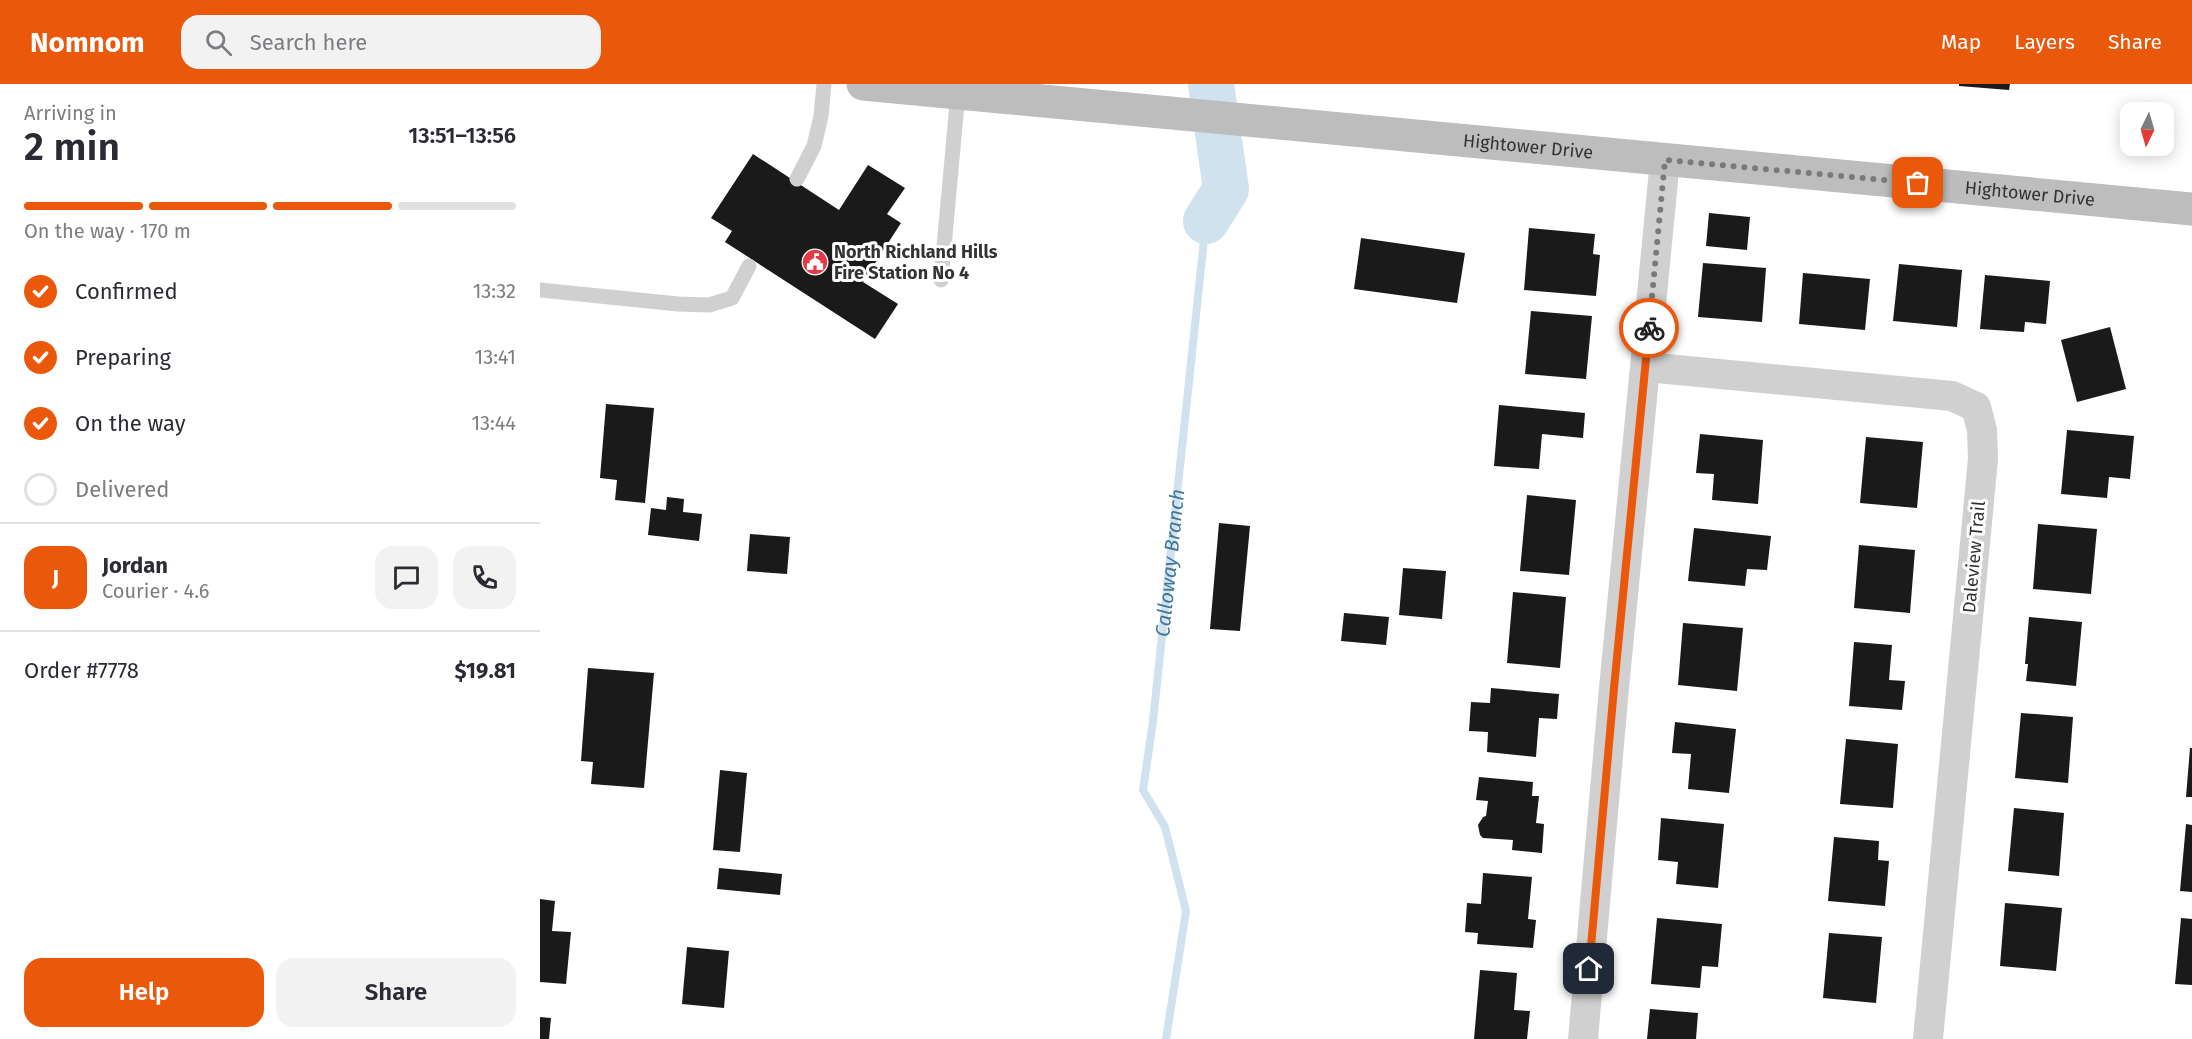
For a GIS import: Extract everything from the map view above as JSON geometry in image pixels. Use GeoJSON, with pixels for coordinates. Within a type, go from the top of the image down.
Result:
{"type":"FeatureCollection","features":[{"type":"Feature","properties":{"kind":"street","name":"Hightower Drive"},"geometry":{"type":"LineString","coordinates":[[863,84],[2192,209]]}},
{"type":"Feature","properties":{"kind":"street"},"geometry":{"type":"LineString","coordinates":[[1583,1039],[1665,160]]}},
{"type":"Feature","properties":{"kind":"street","name":"Daleview Trail"},"geometry":{"type":"LineString","coordinates":[[1646,367],[1952,396],[1976,407],[1982,430],[1983,459],[1928,1039]]}},
{"type":"Feature","properties":{"kind":"lane"},"geometry":{"type":"LineString","coordinates":[[797,179],[814,146],[822,116],[824,84]]}},
{"type":"Feature","properties":{"kind":"lane"},"geometry":{"type":"LineString","coordinates":[[941,280],[958,93]]}},
{"type":"Feature","properties":{"kind":"lane"},"geometry":{"type":"LineString","coordinates":[[540,291],[709,304],[732,298],[750,266]]}},
{"type":"Feature","properties":{"kind":"building"},"geometry":{"type":"Polygon","coordinates":[[[1959,84],[2010,84],[2009,90],[1959,86],[1959,84]]]}},
{"type":"Feature","properties":{"kind":"building","name":"North Richland Hills Fire Station No 4"},"geometry":{"type":"Polygon","coordinates":[[[753,154],[839,210],[868,165],[905,188],[887,214],[901,223],[863,282],[898,304],[875,339],[725,242],[732,231],[711,218],[753,154]]]}},
{"type":"Feature","properties":{"kind":"building"},"geometry":{"type":"Polygon","coordinates":[[[1709,213],[1750,217],[1747,250],[1706,246],[1709,213]]]}},
{"type":"Feature","properties":{"kind":"building"},"geometry":{"type":"Polygon","coordinates":[[[1529,228],[1595,234],[1593,254],[1600,255],[1596,296],[1524,290],[1529,228]]]}},
{"type":"Feature","properties":{"kind":"building"},"geometry":{"type":"Polygon","coordinates":[[[1361,238],[1465,253],[1457,303],[1354,289],[1361,238]]]}},
{"type":"Feature","properties":{"kind":"building"},"geometry":{"type":"Polygon","coordinates":[[[1703,263],[1766,268],[1762,322],[1698,317],[1703,263]]]}},
{"type":"Feature","properties":{"kind":"building"},"geometry":{"type":"Polygon","coordinates":[[[1899,264],[1962,270],[1957,327],[1893,321],[1899,264]]]}},
{"type":"Feature","properties":{"kind":"building"},"geometry":{"type":"Polygon","coordinates":[[[1803,273],[1870,279],[1865,330],[1799,324],[1803,273]]]}},
{"type":"Feature","properties":{"kind":"building"},"geometry":{"type":"Polygon","coordinates":[[[1985,275],[2050,281],[2046,324],[2025,322],[2024,332],[1980,329],[1985,275]]]}},
{"type":"Feature","properties":{"kind":"building"},"geometry":{"type":"Polygon","coordinates":[[[1531,311],[1592,316],[1586,379],[1525,374],[1531,311]]]}},
{"type":"Feature","properties":{"kind":"building"},"geometry":{"type":"Polygon","coordinates":[[[2110,327],[2126,389],[2077,402],[2061,340],[2110,327]]]}},
{"type":"Feature","properties":{"kind":"building"},"geometry":{"type":"Polygon","coordinates":[[[606,404],[654,408],[645,503],[615,500],[617,480],[600,478],[606,404]]]}},
{"type":"Feature","properties":{"kind":"building"},"geometry":{"type":"Polygon","coordinates":[[[1499,405],[1585,413],[1583,438],[1542,434],[1539,469],[1494,466],[1499,405]]]}},
{"type":"Feature","properties":{"kind":"building"},"geometry":{"type":"Polygon","coordinates":[[[2067,430],[2134,436],[2130,479],[2109,477],[2107,498],[2061,494],[2067,430]]]}},
{"type":"Feature","properties":{"kind":"building"},"geometry":{"type":"Polygon","coordinates":[[[1700,434],[1763,440],[1758,504],[1712,500],[1714,474],[1696,473],[1700,434]]]}},
{"type":"Feature","properties":{"kind":"building"},"geometry":{"type":"Polygon","coordinates":[[[1866,437],[1923,442],[1917,508],[1860,503],[1866,437]]]}},
{"type":"Feature","properties":{"kind":"building"},"geometry":{"type":"Polygon","coordinates":[[[1527,495],[1576,500],[1569,575],[1520,571],[1527,495]]]}},
{"type":"Feature","properties":{"kind":"building"},"geometry":{"type":"Polygon","coordinates":[[[667,497],[684,499],[683,512],[702,514],[699,541],[648,535],[651,508],[666,510],[667,497]]]}},
{"type":"Feature","properties":{"kind":"building"},"geometry":{"type":"Polygon","coordinates":[[[1219,523],[1250,526],[1240,631],[1210,629],[1219,523]]]}},
{"type":"Feature","properties":{"kind":"building"},"geometry":{"type":"Polygon","coordinates":[[[2038,524],[2097,529],[2091,594],[2033,589],[2038,524]]]}},
{"type":"Feature","properties":{"kind":"building"},"geometry":{"type":"Polygon","coordinates":[[[1694,528],[1771,536],[1767,570],[1747,569],[1745,586],[1688,581],[1694,528]]]}},
{"type":"Feature","properties":{"kind":"building"},"geometry":{"type":"Polygon","coordinates":[[[750,534],[790,537],[787,574],[747,571],[750,534]]]}},
{"type":"Feature","properties":{"kind":"building"},"geometry":{"type":"Polygon","coordinates":[[[1859,545],[1915,550],[1910,613],[1854,608],[1859,545]]]}},
{"type":"Feature","properties":{"kind":"building"},"geometry":{"type":"Polygon","coordinates":[[[1403,568],[1446,571],[1442,619],[1399,615],[1403,568]]]}},
{"type":"Feature","properties":{"kind":"building"},"geometry":{"type":"Polygon","coordinates":[[[1513,592],[1566,597],[1560,668],[1507,663],[1513,592]]]}},
{"type":"Feature","properties":{"kind":"building"},"geometry":{"type":"Polygon","coordinates":[[[1344,613],[1389,617],[1386,645],[1341,641],[1344,613]]]}},
{"type":"Feature","properties":{"kind":"building"},"geometry":{"type":"Polygon","coordinates":[[[2029,617],[2082,622],[2076,686],[2026,681],[2029,617]]]}},
{"type":"Feature","properties":{"kind":"building"},"geometry":{"type":"Polygon","coordinates":[[[1683,623],[1743,628],[1737,691],[1678,685],[1683,623]]]}},
{"type":"Feature","properties":{"kind":"building"},"geometry":{"type":"Polygon","coordinates":[[[1854,642],[1892,645],[1889,680],[1905,681],[1902,710],[1849,706],[1854,642]]]}},
{"type":"Feature","properties":{"kind":"building"},"geometry":{"type":"Polygon","coordinates":[[[588,668],[654,673],[644,788],[591,784],[593,762],[581,761],[588,668]]]}},
{"type":"Feature","properties":{"kind":"building"},"geometry":{"type":"Polygon","coordinates":[[[1491,688],[1559,694],[1557,719],[1539,718],[1536,757],[1487,752],[1488,732],[1469,731],[1471,702],[1490,703],[1491,688]]]}},
{"type":"Feature","properties":{"kind":"building"},"geometry":{"type":"Polygon","coordinates":[[[2021,713],[2073,717],[2068,783],[2015,778],[2021,713]]]}},
{"type":"Feature","properties":{"kind":"building"},"geometry":{"type":"Polygon","coordinates":[[[1675,722],[1736,729],[1729,793],[1688,789],[1691,754],[1672,753],[1675,722]]]}},
{"type":"Feature","properties":{"kind":"building"},"geometry":{"type":"Polygon","coordinates":[[[1846,739],[1898,744],[1893,808],[1840,804],[1846,739]]]}},
{"type":"Feature","properties":{"kind":"building"},"geometry":{"type":"Polygon","coordinates":[[[2190,748],[2192,748],[2192,797],[2186,797],[2190,748]]]}},
{"type":"Feature","properties":{"kind":"building"},"geometry":{"type":"Polygon","coordinates":[[[720,770],[747,773],[740,852],[713,850],[720,770]]]}},
{"type":"Feature","properties":{"kind":"building"},"geometry":{"type":"Polygon","coordinates":[[[1479,777],[1533,782],[1532,796],[1539,796],[1536,823],[1544,824],[1542,853],[1512,850],[1513,840],[1483,838],[1480,835],[1478,825],[1486,816],[1488,801],[1476,800],[1479,777]]]}},
{"type":"Feature","properties":{"kind":"building"},"geometry":{"type":"Polygon","coordinates":[[[2014,808],[2064,813],[2059,876],[2008,871],[2014,808]]]}},
{"type":"Feature","properties":{"kind":"building"},"geometry":{"type":"Polygon","coordinates":[[[1661,818],[1724,824],[1718,888],[1676,884],[1678,862],[1658,860],[1661,818]]]}},
{"type":"Feature","properties":{"kind":"building"},"geometry":{"type":"Polygon","coordinates":[[[2186,824],[2192,825],[2192,892],[2180,891],[2186,824]]]}},
{"type":"Feature","properties":{"kind":"building"},"geometry":{"type":"Polygon","coordinates":[[[1834,837],[1879,841],[1878,860],[1889,861],[1885,906],[1828,901],[1834,837]]]}},
{"type":"Feature","properties":{"kind":"building"},"geometry":{"type":"Polygon","coordinates":[[[719,868],[782,874],[780,895],[717,889],[719,868]]]}},
{"type":"Feature","properties":{"kind":"building"},"geometry":{"type":"Polygon","coordinates":[[[1483,873],[1532,877],[1528,919],[1536,920],[1533,948],[1477,944],[1478,933],[1465,932],[1467,903],[1481,904],[1483,873]]]}},
{"type":"Feature","properties":{"kind":"building"},"geometry":{"type":"Polygon","coordinates":[[[540,899],[555,901],[552,931],[571,932],[566,984],[540,982],[540,899]]]}},
{"type":"Feature","properties":{"kind":"building"},"geometry":{"type":"Polygon","coordinates":[[[2005,903],[2062,908],[2056,971],[2000,966],[2005,903]]]}},
{"type":"Feature","properties":{"kind":"building"},"geometry":{"type":"Polygon","coordinates":[[[1657,918],[1722,924],[1718,967],[1702,966],[1700,988],[1651,984],[1657,918]]]}},
{"type":"Feature","properties":{"kind":"building"},"geometry":{"type":"Polygon","coordinates":[[[2181,918],[2192,919],[2192,985],[2175,984],[2181,918]]]}},
{"type":"Feature","properties":{"kind":"building"},"geometry":{"type":"Polygon","coordinates":[[[1829,933],[1882,937],[1876,1003],[1823,998],[1829,933]]]}},
{"type":"Feature","properties":{"kind":"building"},"geometry":{"type":"Polygon","coordinates":[[[687,947],[729,951],[724,1008],[682,1004],[687,947]]]}},
{"type":"Feature","properties":{"kind":"building"},"geometry":{"type":"Polygon","coordinates":[[[1480,970],[1517,973],[1514,1010],[1530,1011],[1527,1039],[1474,1039],[1480,970]]]}},
{"type":"Feature","properties":{"kind":"building"},"geometry":{"type":"Polygon","coordinates":[[[1650,1009],[1698,1013],[1696,1039],[1647,1039],[1650,1009]]]}},
{"type":"Feature","properties":{"kind":"building"},"geometry":{"type":"Polygon","coordinates":[[[540,1017],[551,1018],[549,1039],[540,1039],[540,1017]]]}},
{"type":"Feature","properties":{"kind":"waterway","name":"Calloway Branch"},"geometry":{"type":"LineString","coordinates":[[1206,221],[1226,189],[1211,84]]}},
{"type":"Feature","properties":{"kind":"waterway","name":"Calloway Branch"},"geometry":{"type":"LineString","coordinates":[[1166,1039],[1186,911],[1165,827],[1143,790],[1153,721],[1206,221]]}},
{"type":"Feature","properties":{"kind":"way so far"},"geometry":{"type":"LineString","coordinates":[[1649,328],[1665,160],[1918,183]]}},
{"type":"Feature","properties":{"kind":"place","name":"North Richland Hills Fire Station No 4"},"geometry":{"type":"Point","coordinates":[815,262]}},
{"type":"Feature","properties":{"kind":"route"},"geometry":{"type":"LineString","coordinates":[[1589,969],[1649,328]]}}]}
